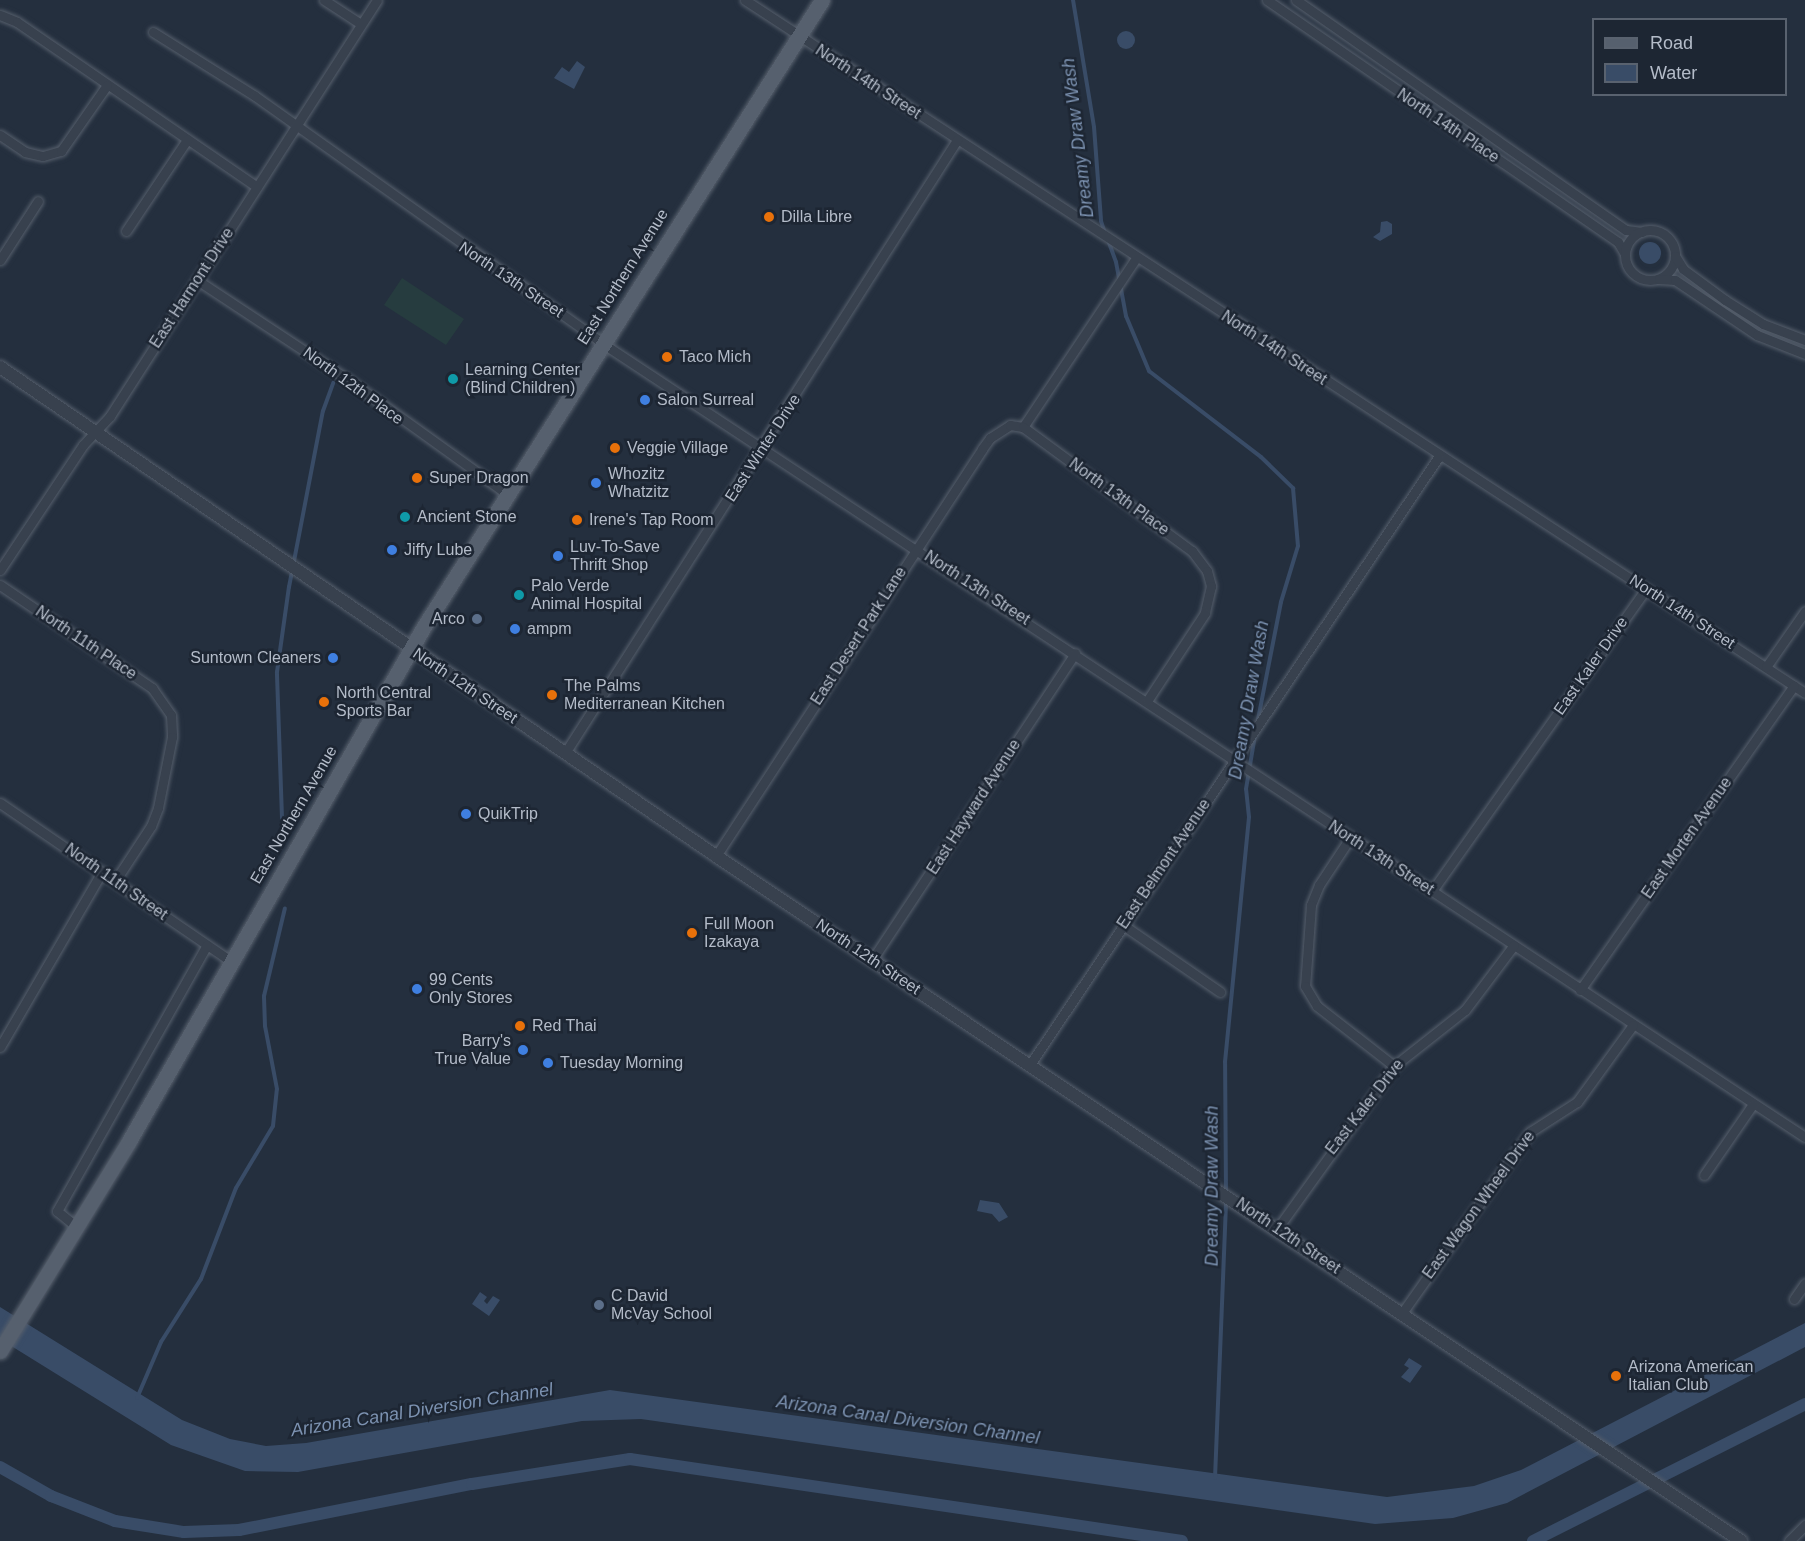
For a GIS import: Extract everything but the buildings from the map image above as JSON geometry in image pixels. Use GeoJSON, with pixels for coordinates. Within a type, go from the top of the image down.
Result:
{"type":"FeatureCollection","features":[{"type":"Feature","properties":{"kind":"main road","name":"East Northern Avenue"},"geometry":{"type":"LineString","coordinates":[[2,1347],[78,1228],[411,648],[602,343],[822,0]]}},
{"type":"Feature","properties":{"kind":"street"},"geometry":{"type":"LineString","coordinates":[[324,0],[361,24]]}},
{"type":"Feature","properties":{"kind":"street","name":"East Harmont Drive"},"geometry":{"type":"LineString","coordinates":[[0,570],[95,432],[110,416],[377,0]]}},
{"type":"Feature","properties":{"kind":"street","name":"North 14th Street"},"geometry":{"type":"LineString","coordinates":[[745,0],[1136,258],[1805,693]]}},
{"type":"Feature","properties":{"kind":"street","name":"North 14th Place"},"geometry":{"type":"LineString","coordinates":[[1267,0],[1618,242],[1628,268],[1638,278],[1675,280],[1757,335],[1805,354]]}},
{"type":"Feature","properties":{"kind":"street","name":"North 14th Place"},"geometry":{"type":"LineString","coordinates":[[1296,0],[1626,230],[1663,234],[1673,246],[1675,256],[1683,269],[1725,300],[1763,324],[1805,340]]}},
{"type":"Feature","properties":{"kind":"street"},"geometry":{"type":"LineString","coordinates":[[0,15],[17,22],[257,187]]}},
{"type":"Feature","properties":{"kind":"street","name":"North 13th Street"},"geometry":{"type":"LineString","coordinates":[[153,32],[246,90],[295,128],[602,343],[1148,701],[1633,1025],[1804,1135]]}},
{"type":"Feature","properties":{"kind":"street"},"geometry":{"type":"LineString","coordinates":[[0,135],[25,152],[43,156],[62,151],[107,85]]}},
{"type":"Feature","properties":{"kind":"street"},"geometry":{"type":"LineString","coordinates":[[126,231],[187,140]]}},
{"type":"Feature","properties":{"kind":"street","name":"East Winter Drive"},"geometry":{"type":"LineString","coordinates":[[565,753],[763,448],[957,140]]}},
{"type":"Feature","properties":{"kind":"street"},"geometry":{"type":"LineString","coordinates":[[0,260],[38,201]]}},
{"type":"Feature","properties":{"kind":"street"},"geometry":{"type":"LineString","coordinates":[[1624,254],[1630,240],[1642,232]]}},
{"type":"Feature","properties":{"kind":"street"},"geometry":{"type":"LineString","coordinates":[[1659,279],[1670,270],[1675,256]]}},
{"type":"Feature","properties":{"kind":"street"},"geometry":{"type":"LineString","coordinates":[[1023,426],[1136,258]]}},
{"type":"Feature","properties":{"kind":"street","name":"North 12th Place"},"geometry":{"type":"LineString","coordinates":[[197,280],[350,381],[507,494]]}},
{"type":"Feature","properties":{"kind":"street","name":"North 12th Street"},"geometry":{"type":"LineString","coordinates":[[0,367],[716,856],[1031,1063],[1741,1541]]}},
{"type":"Feature","properties":{"kind":"street","name":"East Desert Park Lane"},"geometry":{"type":"LineString","coordinates":[[716,856],[990,438],[1010,425],[1023,426]]}},
{"type":"Feature","properties":{"kind":"street","name":"North 13th Place"},"geometry":{"type":"LineString","coordinates":[[1023,426],[1192,551],[1207,571],[1211,586],[1205,613],[1148,701]]}},
{"type":"Feature","properties":{"kind":"street","name":"East Belmont Avenue"},"geometry":{"type":"LineString","coordinates":[[1031,1063],[1233,759],[1439,456]]}},
{"type":"Feature","properties":{"kind":"street","name":"North 11th Place"},"geometry":{"type":"LineString","coordinates":[[0,585],[152,688],[167,706],[172,737],[158,808],[152,826],[115,880]]}},
{"type":"Feature","properties":{"kind":"street","name":"East Kaler Drive"},"geometry":{"type":"LineString","coordinates":[[1432,891],[1646,589]]}},
{"type":"Feature","properties":{"kind":"street"},"geometry":{"type":"LineString","coordinates":[[1766,667],[1805,611]]}},
{"type":"Feature","properties":{"kind":"street","name":"East Hayward Avenue"},"geometry":{"type":"LineString","coordinates":[[872,960],[1075,653]]}},
{"type":"Feature","properties":{"kind":"street","name":"East Morten Avenue"},"geometry":{"type":"LineString","coordinates":[[1580,990],[1794,686]]}},
{"type":"Feature","properties":{"kind":"street","name":"North 11th Street"},"geometry":{"type":"LineString","coordinates":[[0,803],[231,961]]}},
{"type":"Feature","properties":{"kind":"street"},"geometry":{"type":"LineString","coordinates":[[1350,838],[1319,885],[1311,905],[1304,974],[1306,1000],[1395,1066]]}},
{"type":"Feature","properties":{"kind":"street"},"geometry":{"type":"LineString","coordinates":[[0,1047],[102,872]]}},
{"type":"Feature","properties":{"kind":"street"},"geometry":{"type":"LineString","coordinates":[[1123,926],[1220,992]]}},
{"type":"Feature","properties":{"kind":"street"},"geometry":{"type":"LineString","coordinates":[[78,1228],[57,1211],[207,945]]}},
{"type":"Feature","properties":{"kind":"street","name":"East Kaler Drive"},"geometry":{"type":"LineString","coordinates":[[1277,1229],[1395,1066],[1470,1005],[1514,945]]}},
{"type":"Feature","properties":{"kind":"street","name":"East Wagon Wheel Drive"},"geometry":{"type":"LineString","coordinates":[[1402,1313],[1530,1132],[1577,1102],[1633,1025]]}},
{"type":"Feature","properties":{"kind":"street"},"geometry":{"type":"LineString","coordinates":[[1704,1175],[1753,1104]]}},
{"type":"Feature","properties":{"kind":"street"},"geometry":{"type":"LineString","coordinates":[[1794,1299],[1805,1283]]}},
{"type":"Feature","properties":{"kind":"street"},"geometry":{"type":"LineString","coordinates":[[1790,1541],[1805,1525]]}},
{"type":"Feature","properties":{"kind":"green space"},"geometry":{"type":"Polygon","coordinates":[[[402,278],[464,319],[446,345],[384,305],[402,278]]]}},
{"type":"Feature","properties":{"kind":"water"},"geometry":{"type":"Polygon","coordinates":[[[1122,31],[1130,31],[1135,36],[1133,47],[1122,49],[1117,44],[1117,36],[1122,31]]]}},
{"type":"Feature","properties":{"kind":"water"},"geometry":{"type":"Polygon","coordinates":[[[577,61],[585,67],[574,89],[554,78],[562,67],[569,72],[577,61]]]}},
{"type":"Feature","properties":{"kind":"water"},"geometry":{"type":"Polygon","coordinates":[[[1387,221],[1392,224],[1392,234],[1380,241],[1373,237],[1380,232],[1381,222],[1387,221]]]}},
{"type":"Feature","properties":{"kind":"water"},"geometry":{"type":"Polygon","coordinates":[[[1650,242],[1658,245],[1661,253],[1658,261],[1650,264],[1642,261],[1639,253],[1642,245],[1650,242]]]}},
{"type":"Feature","properties":{"kind":"water"},"geometry":{"type":"Polygon","coordinates":[[[980,1200],[999,1203],[1008,1217],[999,1222],[992,1214],[977,1211],[980,1200]]]}},
{"type":"Feature","properties":{"kind":"water"},"geometry":{"type":"Polygon","coordinates":[[[480,1292],[487,1297],[484,1301],[487,1304],[493,1296],[500,1300],[489,1316],[472,1304],[480,1292]]]}},
{"type":"Feature","properties":{"kind":"water"},"geometry":{"type":"Polygon","coordinates":[[[0,1307],[182,1420],[230,1439],[266,1446],[306,1443],[610,1390],[1387,1497],[1474,1486],[1521,1470],[1805,1323],[1805,1347],[1507,1503],[1453,1518],[1375,1524],[641,1419],[582,1421],[298,1472],[245,1471],[171,1445],[0,1339],[0,1307]]]}},
{"type":"Feature","properties":{"kind":"water"},"geometry":{"type":"Polygon","coordinates":[[[1409,1358],[1422,1366],[1410,1383],[1401,1377],[1409,1368],[1404,1365],[1409,1358]]]}},
{"type":"Feature","properties":{"kind":"waterway","name":"Dreamy Draw Wash"},"geometry":{"type":"LineString","coordinates":[[1073,0],[1094,127],[1101,221],[1105,233]]}},
{"type":"Feature","properties":{"kind":"waterway","name":"Dreamy Draw Wash"},"geometry":{"type":"LineString","coordinates":[[1108,240],[1116,262],[1126,316],[1149,371],[1261,457],[1293,488],[1298,546],[1281,602],[1258,719]]}},
{"type":"Feature","properties":{"kind":"waterway"},"geometry":{"type":"LineString","coordinates":[[282,818],[277,672],[289,587],[323,411],[333,383]]}},
{"type":"Feature","properties":{"kind":"waterway","name":"Dreamy Draw Wash"},"geometry":{"type":"LineString","coordinates":[[1226,1194],[1225,1062],[1249,817],[1246,789],[1255,735]]}},
{"type":"Feature","properties":{"kind":"waterway"},"geometry":{"type":"LineString","coordinates":[[137,1398],[161,1342],[201,1279],[236,1188],[273,1126],[277,1089],[265,1026],[264,996],[285,908]]}},
{"type":"Feature","properties":{"kind":"waterway","name":"Dreamy Draw Wash"},"geometry":{"type":"LineString","coordinates":[[1215,1478],[1226,1201]]}},
{"type":"Feature","properties":{"kind":"waterway"},"geometry":{"type":"LineString","coordinates":[[1533,1541],[1805,1404]]}},
{"type":"Feature","properties":{"kind":"waterway"},"geometry":{"type":"LineString","coordinates":[[0,1467],[51,1496],[115,1521],[184,1532],[239,1530],[472,1484],[630,1459],[1182,1541]]}},
{"type":"Feature","properties":{"kind":"place","name":"Dilla Libre"},"geometry":{"type":"Point","coordinates":[769,217]}},
{"type":"Feature","properties":{"kind":"place","name":"Taco Mich"},"geometry":{"type":"Point","coordinates":[667,357]}},
{"type":"Feature","properties":{"kind":"place","name":"Learning Center (Blind Children)"},"geometry":{"type":"Point","coordinates":[453,379]}},
{"type":"Feature","properties":{"kind":"place","name":"Salon Surreal"},"geometry":{"type":"Point","coordinates":[645,400]}},
{"type":"Feature","properties":{"kind":"place","name":"Veggie Village"},"geometry":{"type":"Point","coordinates":[615,448]}},
{"type":"Feature","properties":{"kind":"place","name":"Super Dragon"},"geometry":{"type":"Point","coordinates":[417,478]}},
{"type":"Feature","properties":{"kind":"place","name":"Whozitz Whatzitz"},"geometry":{"type":"Point","coordinates":[596,483]}},
{"type":"Feature","properties":{"kind":"place","name":"Ancient Stone"},"geometry":{"type":"Point","coordinates":[405,517]}},
{"type":"Feature","properties":{"kind":"place","name":"Irene's Tap Room"},"geometry":{"type":"Point","coordinates":[577,520]}},
{"type":"Feature","properties":{"kind":"place","name":"Jiffy Lube"},"geometry":{"type":"Point","coordinates":[392,550]}},
{"type":"Feature","properties":{"kind":"place","name":"Luv-To-Save Thrift Shop"},"geometry":{"type":"Point","coordinates":[558,556]}},
{"type":"Feature","properties":{"kind":"place","name":"Palo Verde Animal Hospital"},"geometry":{"type":"Point","coordinates":[519,595]}},
{"type":"Feature","properties":{"kind":"place","name":"Arco"},"geometry":{"type":"Point","coordinates":[477,619]}},
{"type":"Feature","properties":{"kind":"place","name":"ampm"},"geometry":{"type":"Point","coordinates":[515,629]}},
{"type":"Feature","properties":{"kind":"place","name":"Suntown Cleaners"},"geometry":{"type":"Point","coordinates":[333,658]}},
{"type":"Feature","properties":{"kind":"place","name":"The Palms Mediterranean Kitchen"},"geometry":{"type":"Point","coordinates":[552,695]}},
{"type":"Feature","properties":{"kind":"place","name":"North Central Sports Bar"},"geometry":{"type":"Point","coordinates":[324,702]}},
{"type":"Feature","properties":{"kind":"place","name":"QuikTrip"},"geometry":{"type":"Point","coordinates":[466,814]}},
{"type":"Feature","properties":{"kind":"place","name":"Full Moon Izakaya"},"geometry":{"type":"Point","coordinates":[692,933]}},
{"type":"Feature","properties":{"kind":"place","name":"99 Cents Only Stores"},"geometry":{"type":"Point","coordinates":[417,989]}},
{"type":"Feature","properties":{"kind":"place","name":"Red Thai"},"geometry":{"type":"Point","coordinates":[520,1026]}},
{"type":"Feature","properties":{"kind":"place","name":"Barry's True Value"},"geometry":{"type":"Point","coordinates":[523,1050]}},
{"type":"Feature","properties":{"kind":"place","name":"Tuesday Morning"},"geometry":{"type":"Point","coordinates":[548,1063]}},
{"type":"Feature","properties":{"kind":"place","name":"C David McVay School"},"geometry":{"type":"Point","coordinates":[599,1305]}},
{"type":"Feature","properties":{"kind":"place","name":"Arizona American Italian Club"},"geometry":{"type":"Point","coordinates":[1616,1376]}},
{"type":"Feature","properties":{"kind":"water label","name":"Arizona Canal Diversion Channel"},"geometry":{"type":"Point","coordinates":[422,1410]}},
{"type":"Feature","properties":{"kind":"water label","name":"Arizona Canal Diversion Channel"},"geometry":{"type":"Point","coordinates":[908,1420]}}]}
